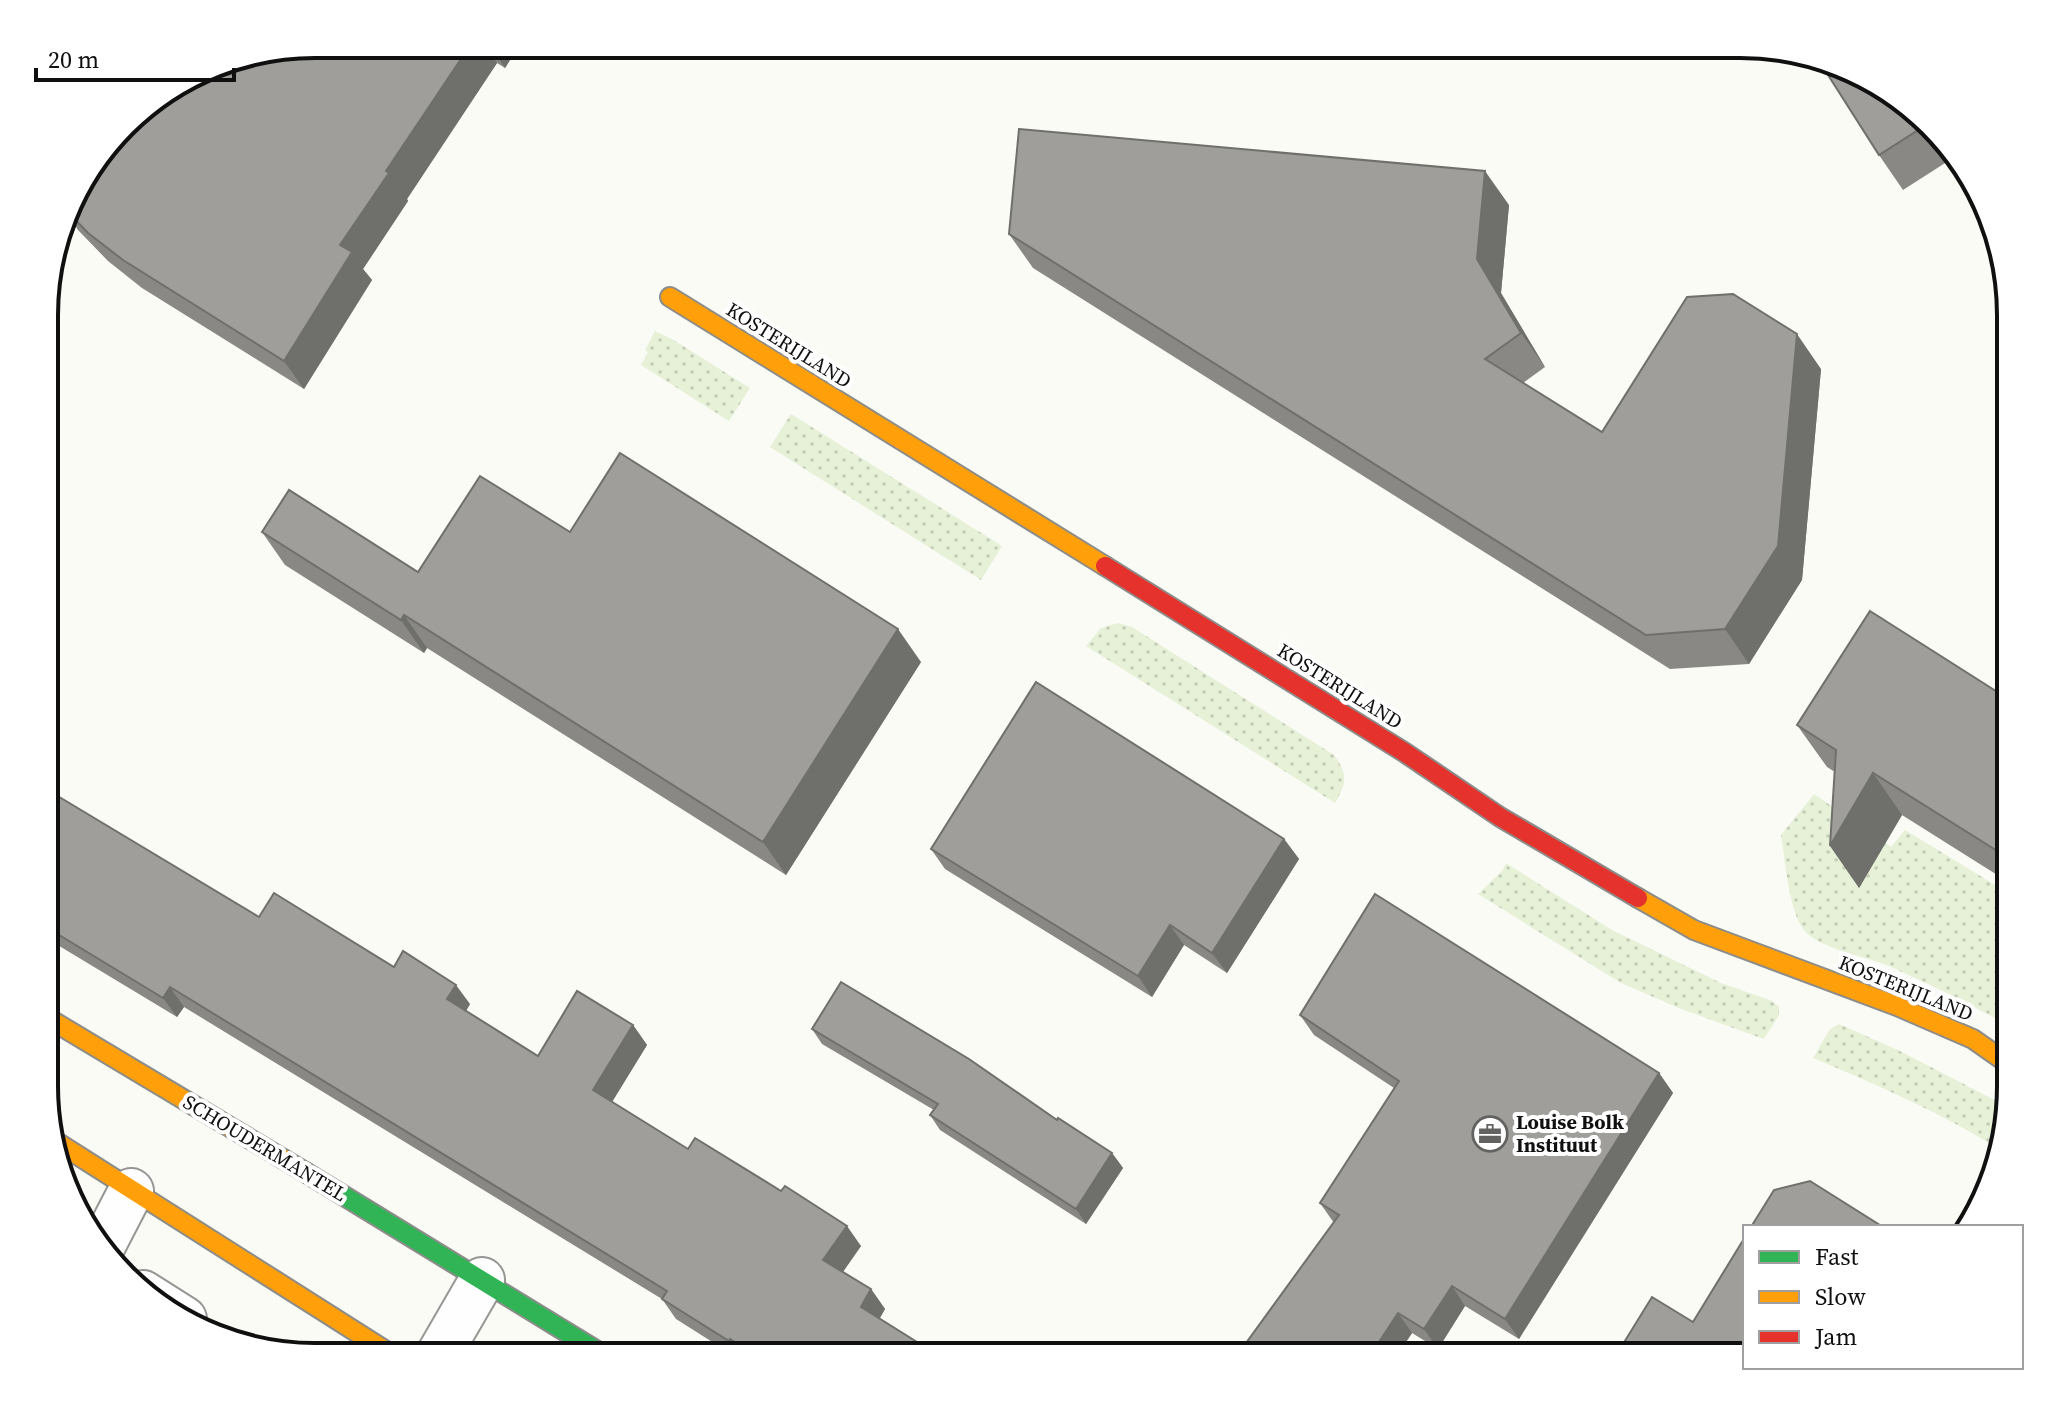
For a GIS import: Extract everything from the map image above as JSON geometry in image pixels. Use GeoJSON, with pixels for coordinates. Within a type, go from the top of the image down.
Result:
{"type":"FeatureCollection","features":[{"type":"Feature","properties":{"kind":"street","name":"KOSTERIJLAND"},"geometry":{"type":"LineString","coordinates":[[670,297],[1404,752],[1500,817],[1596,875],[1694,930],[1897,1006],[1973,1039],[1996,1055]]}},
{"type":"Feature","properties":{"kind":"street","name":"SCHOUDERMANTEL"},"geometry":{"type":"LineString","coordinates":[[59,1025],[583,1342]]}},
{"type":"Feature","properties":{"kind":"street"},"geometry":{"type":"LineString","coordinates":[[66,1148],[372,1342]]}},
{"type":"Feature","properties":{"kind":"street"},"geometry":{"type":"LineString","coordinates":[[107,1237],[131,1191]]}},
{"type":"Feature","properties":{"kind":"street"},"geometry":{"type":"LineString","coordinates":[[446,1342],[482,1280]]}},
{"type":"Feature","properties":{"kind":"green space"},"geometry":{"type":"Polygon","coordinates":[[[655,331],[750,388],[729,421],[641,365],[655,331]]]}},
{"type":"Feature","properties":{"kind":"green space"},"geometry":{"type":"Polygon","coordinates":[[[791,414],[1002,546],[981,580],[770,447],[791,414]]]}},
{"type":"Feature","properties":{"kind":"green space"},"geometry":{"type":"Polygon","coordinates":[[[1118,623],[1132,627],[1334,755],[1344,779],[1335,803],[1086,646],[1101,628],[1118,623]]]}},
{"type":"Feature","properties":{"kind":"green space"},"geometry":{"type":"Polygon","coordinates":[[[1814,794],[1891,847],[1905,830],[1996,885],[1996,1019],[1889,966],[1811,937],[1799,922],[1791,898],[1781,835],[1814,794]]]}},
{"type":"Feature","properties":{"kind":"green space"},"geometry":{"type":"Polygon","coordinates":[[[1506,863],[1612,930],[1721,983],[1772,1001],[1779,1007],[1779,1015],[1764,1039],[1621,983],[1478,894],[1503,870],[1506,863]]]}},
{"type":"Feature","properties":{"kind":"green space"},"geometry":{"type":"Polygon","coordinates":[[[1839,1024],[1898,1050],[1996,1101],[1990,1144],[1909,1100],[1813,1058],[1830,1029],[1839,1024]]]}},
{"type":"Feature","properties":{"kind":"building"},"geometry":{"type":"Polygon","coordinates":[[[462,58],[340,245],[352,252],[284,361],[123,260],[76,221],[92,186],[133,133],[186,92],[232,72],[281,60],[462,58]]]}},
{"type":"Feature","properties":{"kind":"building"},"geometry":{"type":"Polygon","coordinates":[[[1828,74],[1868,92],[1918,130],[1879,155],[1828,74]]]}},
{"type":"Feature","properties":{"kind":"building"},"geometry":{"type":"Polygon","coordinates":[[[1019,129],[1485,171],[1477,259],[1521,333],[1485,359],[1602,432],[1687,297],[1733,294],[1797,334],[1778,546],[1725,629],[1646,635],[1009,234],[1019,129]]]}},
{"type":"Feature","properties":{"kind":"building"},"geometry":{"type":"Polygon","coordinates":[[[620,453],[898,629],[763,842],[404,615],[401,620],[262,532],[289,490],[418,572],[480,476],[570,532],[620,453]]]}},
{"type":"Feature","properties":{"kind":"building"},"geometry":{"type":"Polygon","coordinates":[[[1870,611],[1996,691],[1996,850],[1873,773],[1830,846],[1836,750],[1797,725],[1870,611]]]}},
{"type":"Feature","properties":{"kind":"building"},"geometry":{"type":"Polygon","coordinates":[[[1036,682],[1284,839],[1212,953],[1170,925],[1138,976],[931,849],[1036,682]]]}},
{"type":"Feature","properties":{"kind":"building"},"geometry":{"type":"Polygon","coordinates":[[[59,797],[259,917],[274,893],[394,967],[403,951],[456,985],[447,999],[538,1056],[577,991],[633,1025],[593,1090],[688,1149],[695,1138],[781,1191],[785,1186],[847,1226],[823,1260],[871,1289],[861,1307],[918,1342],[729,1341],[662,1299],[667,1291],[170,987],[163,998],[59,935],[59,797]]]}},
{"type":"Feature","properties":{"kind":"building"},"geometry":{"type":"Polygon","coordinates":[[[1375,894],[1659,1073],[1505,1319],[1452,1286],[1424,1329],[1398,1313],[1378,1343],[1246,1343],[1339,1215],[1320,1203],[1399,1081],[1300,1015],[1375,894]]]}},
{"type":"Feature","properties":{"kind":"building"},"geometry":{"type":"Polygon","coordinates":[[[841,982],[969,1059],[1057,1120],[1112,1153],[1076,1209],[930,1115],[938,1104],[812,1029],[841,982]]]}},
{"type":"Feature","properties":{"kind":"building"},"geometry":{"type":"Polygon","coordinates":[[[1810,1181],[1880,1225],[1752,1225],[1774,1190],[1810,1181]]]}},
{"type":"Feature","properties":{"kind":"building"},"geometry":{"type":"Polygon","coordinates":[[[1743,1240],[1743,1343],[1624,1343],[1652,1297],[1693,1322],[1743,1240]]]}},
{"type":"Feature","properties":{"kind":"traffic: fast"},"geometry":{"type":"LineString","coordinates":[[305,1172],[583,1342]]}},
{"type":"Feature","properties":{"kind":"traffic: slow"},"geometry":{"type":"LineString","coordinates":[[670,297],[1105,566]]}},
{"type":"Feature","properties":{"kind":"traffic: slow"},"geometry":{"type":"LineString","coordinates":[[1638,898],[1694,930],[1897,1006],[1973,1039],[1996,1055]]}},
{"type":"Feature","properties":{"kind":"traffic: slow"},"geometry":{"type":"LineString","coordinates":[[59,1025],[305,1172]]}},
{"type":"Feature","properties":{"kind":"traffic: slow"},"geometry":{"type":"LineString","coordinates":[[66,1148],[372,1342]]}},
{"type":"Feature","properties":{"kind":"traffic: jam"},"geometry":{"type":"LineString","coordinates":[[1105,566],[1404,752],[1500,817],[1638,898]]}},
{"type":"Feature","properties":{"kind":"place","name":"Louise Bolk Instituut"},"geometry":{"type":"Point","coordinates":[1490,1134]}}]}
